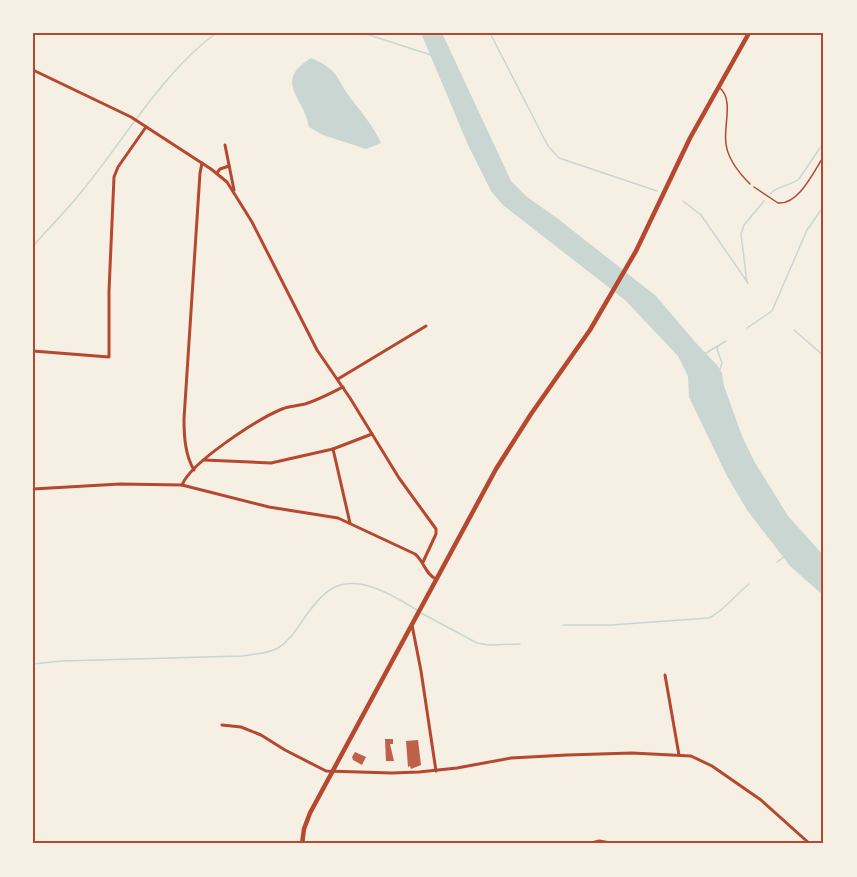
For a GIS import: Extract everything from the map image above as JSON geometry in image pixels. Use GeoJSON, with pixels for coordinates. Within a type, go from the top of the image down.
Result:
{"type":"FeatureCollection","features":[{"type":"Feature","properties":{"kind":"main road"},"geometry":{"type":"LineString","coordinates":[[302,844],[306,822],[420,607],[513,440],[598,316],[636,251],[690,138],[749,33]]}},
{"type":"Feature","properties":{"kind":"street"},"geometry":{"type":"LineString","coordinates":[[33,70],[131,117],[217,173],[230,186],[257,233],[304,327],[404,485],[436,529],[436,534],[423,562]]}},
{"type":"Feature","properties":{"kind":"street"},"geometry":{"type":"LineString","coordinates":[[33,351],[109,357],[109,291],[114,177],[118,167],[147,127]]}},
{"type":"Feature","properties":{"kind":"street"},"geometry":{"type":"LineString","coordinates":[[225,145],[237,197]]}},
{"type":"Feature","properties":{"kind":"street"},"geometry":{"type":"LineString","coordinates":[[194,470],[185,443],[184,419],[202,163]]}},
{"type":"Feature","properties":{"kind":"street"},"geometry":{"type":"LineString","coordinates":[[217,173],[229,166]]}},
{"type":"Feature","properties":{"kind":"street"},"geometry":{"type":"LineString","coordinates":[[338,380],[426,326]]}},
{"type":"Feature","properties":{"kind":"street"},"geometry":{"type":"LineString","coordinates":[[182,485],[204,460],[230,440],[280,410],[308,402],[343,387]]}},
{"type":"Feature","properties":{"kind":"street"},"geometry":{"type":"LineString","coordinates":[[204,460],[267,463],[333,449],[373,434]]}},
{"type":"Feature","properties":{"kind":"street"},"geometry":{"type":"LineString","coordinates":[[333,449],[350,523]]}},
{"type":"Feature","properties":{"kind":"street"},"geometry":{"type":"LineString","coordinates":[[33,489],[120,484],[182,485],[269,507],[323,514],[350,523],[415,554],[423,562],[429,576],[436,579]]}},
{"type":"Feature","properties":{"kind":"street"},"geometry":{"type":"LineString","coordinates":[[412,622],[422,671],[436,771]]}},
{"type":"Feature","properties":{"kind":"street"},"geometry":{"type":"LineString","coordinates":[[665,675],[679,755]]}},
{"type":"Feature","properties":{"kind":"street"},"geometry":{"type":"LineString","coordinates":[[222,725],[241,727],[261,735],[326,771],[392,773],[436,771],[518,758],[614,753],[679,755],[697,758],[737,782],[810,844]]}},
{"type":"Feature","properties":{"kind":"street"},"geometry":{"type":"LineString","coordinates":[[589,844],[599,841],[617,844]]}},
{"type":"Feature","properties":{"kind":"lane"},"geometry":{"type":"LineString","coordinates":[[717,87],[726,95],[725,141],[727,151],[742,176],[750,184]]}},
{"type":"Feature","properties":{"kind":"path"},"geometry":{"type":"LineString","coordinates":[[750,184],[778,203],[788,201],[798,193],[824,156]]}},
{"type":"Feature","properties":{"kind":"shaded area"},"geometry":{"type":"Polygon","coordinates":[[[421,33],[442,33],[511,181],[527,197],[656,296],[717,365],[722,373],[724,386],[742,436],[754,461],[788,516],[824,556],[824,596],[790,566],[747,510],[727,476],[689,397],[688,376],[678,356],[625,300],[503,205],[491,191],[468,145],[421,33]]]}},
{"type":"Feature","properties":{"kind":"shaded area"},"geometry":{"type":"Polygon","coordinates":[[[311,58],[336,75],[381,143],[366,149],[323,135],[309,127],[292,83],[300,67],[311,58]]]}},
{"type":"Feature","properties":{"kind":"building"},"geometry":{"type":"Polygon","coordinates":[[[385,739],[393,739],[393,744],[390,744],[394,761],[386,761],[385,739]]]}},
{"type":"Feature","properties":{"kind":"building"},"geometry":{"type":"Polygon","coordinates":[[[418,740],[421,765],[411,769],[410,766],[408,767],[406,741],[418,740]]]}},
{"type":"Feature","properties":{"kind":"building"},"geometry":{"type":"Polygon","coordinates":[[[355,752],[366,757],[362,765],[353,760],[355,752]]]}},
{"type":"Feature","properties":{"kind":"waterway"},"geometry":{"type":"LineString","coordinates":[[33,246],[82,191],[161,87],[196,49],[216,33]]}},
{"type":"Feature","properties":{"kind":"waterway"},"geometry":{"type":"LineString","coordinates":[[363,33],[431,55]]}},
{"type":"Feature","properties":{"kind":"waterway"},"geometry":{"type":"LineString","coordinates":[[490,33],[548,146],[559,158],[657,191]]}},
{"type":"Feature","properties":{"kind":"waterway"},"geometry":{"type":"LineString","coordinates":[[770,194],[799,179],[824,142]]}},
{"type":"Feature","properties":{"kind":"waterway"},"geometry":{"type":"LineString","coordinates":[[683,201],[701,215],[748,283]]}},
{"type":"Feature","properties":{"kind":"waterway"},"geometry":{"type":"LineString","coordinates":[[747,283],[741,234],[744,225],[764,201]]}},
{"type":"Feature","properties":{"kind":"waterway"},"geometry":{"type":"LineString","coordinates":[[747,328],[772,311],[807,230],[824,206]]}},
{"type":"Feature","properties":{"kind":"waterway"},"geometry":{"type":"LineString","coordinates":[[794,330],[824,356]]}},
{"type":"Feature","properties":{"kind":"waterway"},"geometry":{"type":"LineString","coordinates":[[706,353],[726,341]]}},
{"type":"Feature","properties":{"kind":"waterway"},"geometry":{"type":"LineString","coordinates":[[718,346],[722,363],[720,369]]}},
{"type":"Feature","properties":{"kind":"waterway"},"geometry":{"type":"LineString","coordinates":[[777,562],[784,557]]}},
{"type":"Feature","properties":{"kind":"waterway"},"geometry":{"type":"LineString","coordinates":[[33,664],[62,661],[242,656],[269,652],[288,640],[313,606],[325,594],[345,584],[378,589],[417,610]]}},
{"type":"Feature","properties":{"kind":"waterway"},"geometry":{"type":"LineString","coordinates":[[563,625],[611,625],[709,618],[749,584]]}},
{"type":"Feature","properties":{"kind":"waterway"},"geometry":{"type":"LineString","coordinates":[[421,613],[477,643],[520,644]]}}]}
